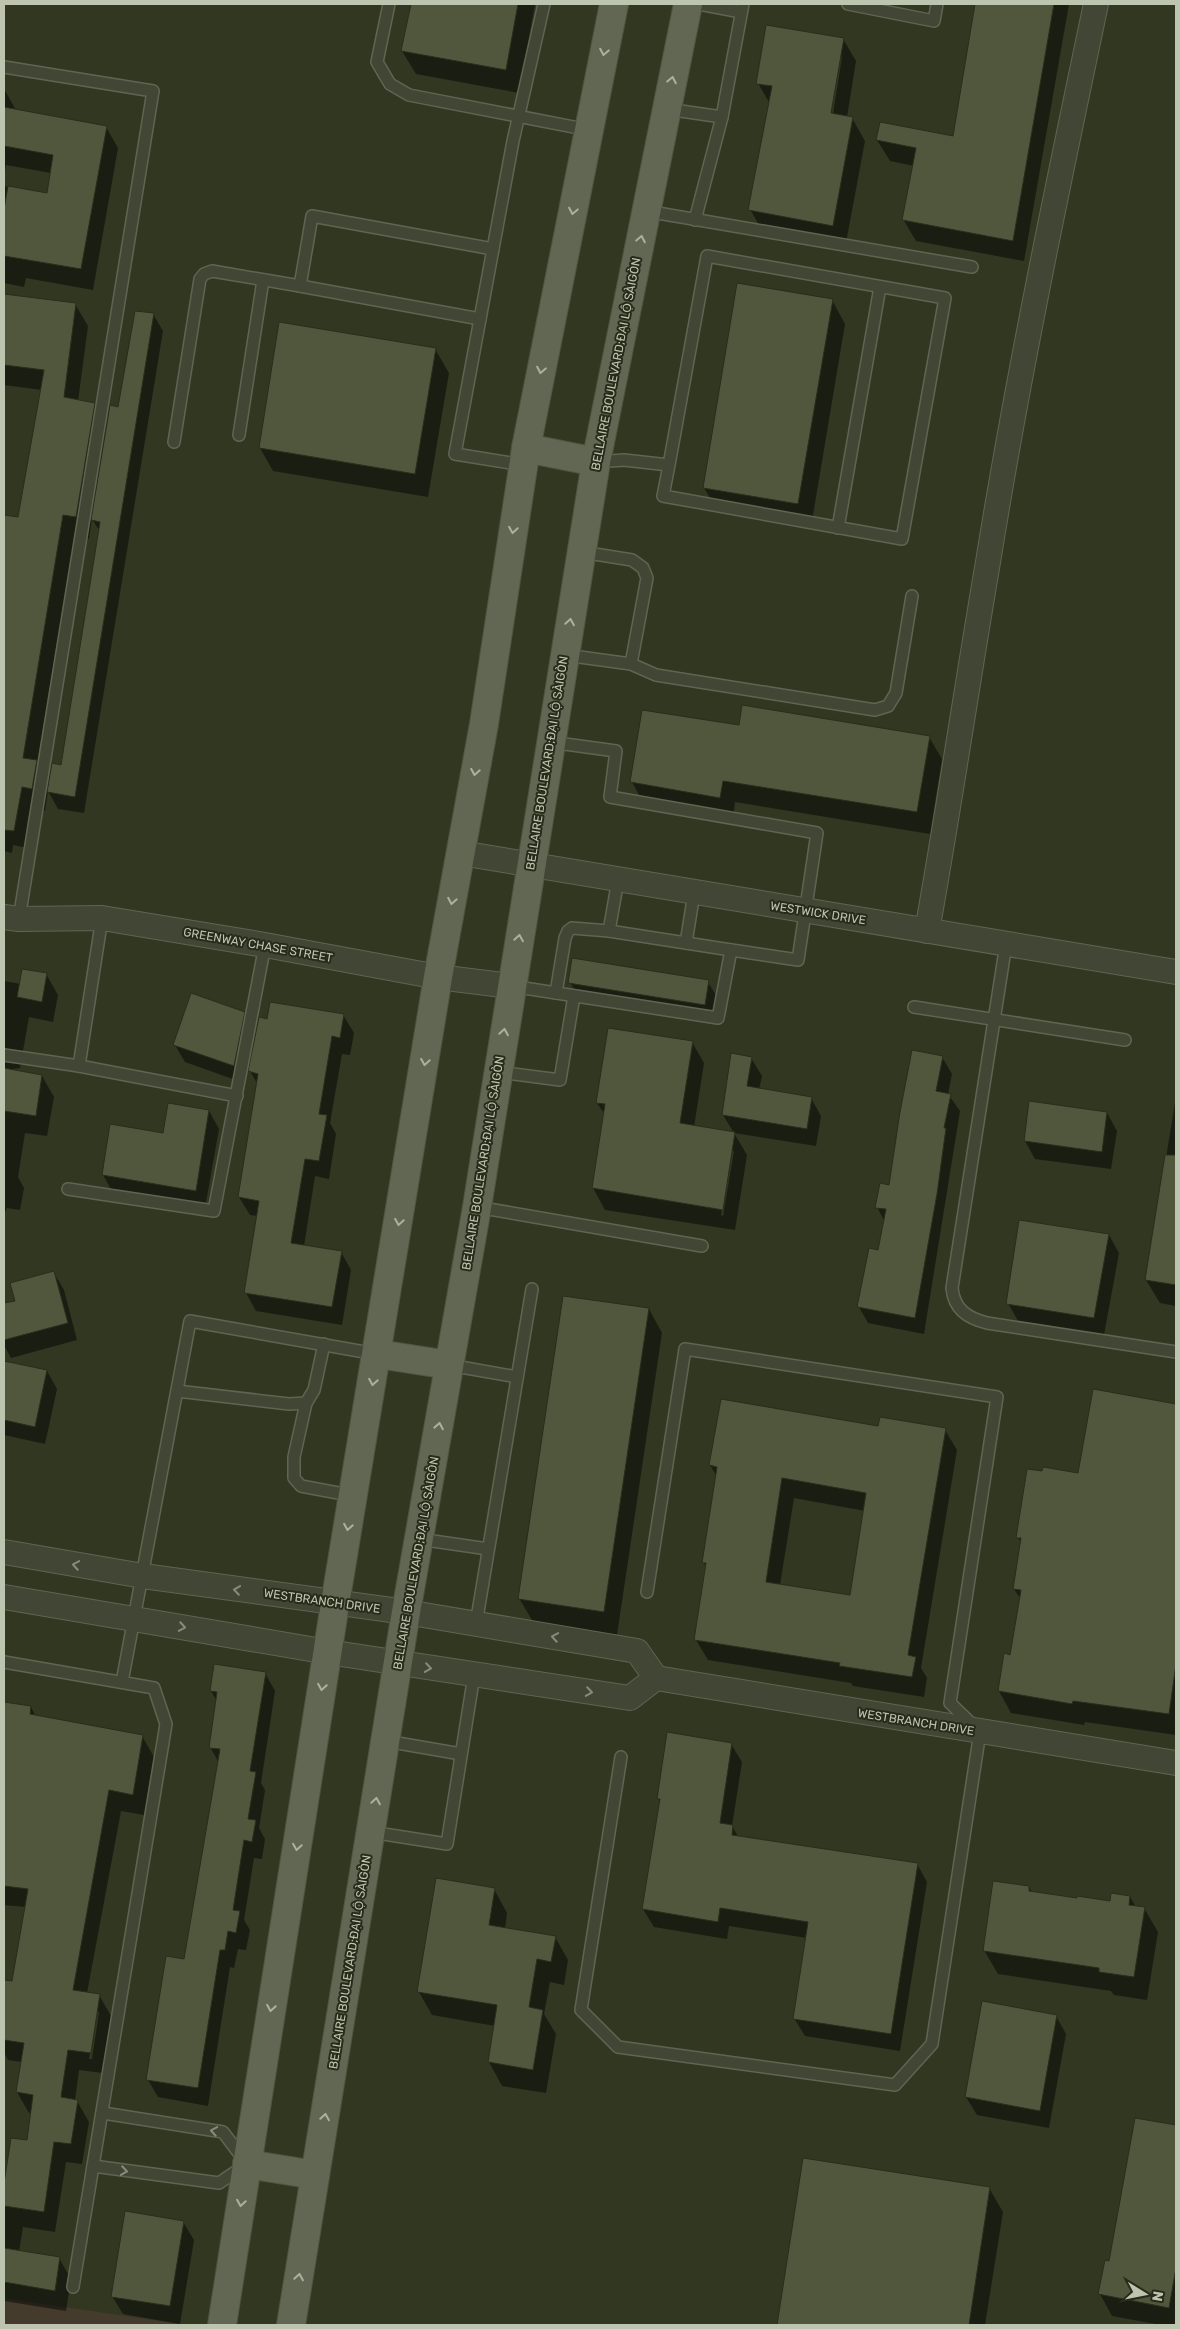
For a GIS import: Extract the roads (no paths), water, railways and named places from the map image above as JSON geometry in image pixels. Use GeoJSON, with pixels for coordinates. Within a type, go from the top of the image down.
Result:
{"type":"FeatureCollection","features":[{"type":"Feature","properties":{"kind":"main road"},"geometry":{"type":"LineString","coordinates":[[222,2325],[335,1604],[378,1354],[438,977],[484,724],[524,456],[614,4]]}},
{"type":"Feature","properties":{"kind":"main road","name":"BELLAIRE BOULEVARD;ĐẠI LỘ SÀIGÒN"},"geometry":{"type":"LineString","coordinates":[[292,2325],[406,1612],[477,1207],[596,462],[688,4]]}},
{"type":"Feature","properties":{"kind":"main road"},"geometry":{"type":"LineString","coordinates":[[524,456],[596,462]]}},
{"type":"Feature","properties":{"kind":"main road"},"geometry":{"type":"LineString","coordinates":[[378,1354],[449,1365]]}},
{"type":"Feature","properties":{"kind":"main road"},"geometry":{"type":"LineString","coordinates":[[247,2164],[315,2175]]}},
{"type":"Feature","properties":{"kind":"street"},"geometry":{"type":"LineString","coordinates":[[927,931],[953,785],[988,561],[1028,338],[1096,4]]}},
{"type":"Feature","properties":{"kind":"street","name":"WESTWICK DRIVE"},"geometry":{"type":"LineString","coordinates":[[461,854],[1176,972]]}},
{"type":"Feature","properties":{"kind":"street","name":"GREENWAY CHASE STREET"},"geometry":{"type":"LineString","coordinates":[[11,918],[102,918],[265,945],[438,977],[511,986]]}},
{"type":"Feature","properties":{"kind":"street","name":"WESTBRANCH DRIVE"},"geometry":{"type":"LineString","coordinates":[[4,1552],[143,1576],[335,1604],[406,1612],[637,1651],[656,1678],[1176,1763]]}},
{"type":"Feature","properties":{"kind":"street"},"geometry":{"type":"LineString","coordinates":[[4,1597],[399,1664],[630,1698],[656,1678]]}},
{"type":"Feature","properties":{"kind":"lane"},"geometry":{"type":"LineString","coordinates":[[388,4],[377,62],[390,84],[409,95],[589,130]]}},
{"type":"Feature","properties":{"kind":"lane"},"geometry":{"type":"LineString","coordinates":[[524,456],[456,454],[513,141],[544,4]]}},
{"type":"Feature","properties":{"kind":"lane"},"geometry":{"type":"LineString","coordinates":[[695,220],[722,118],[742,8],[699,4]]}},
{"type":"Feature","properties":{"kind":"lane"},"geometry":{"type":"LineString","coordinates":[[848,4],[934,21],[937,4]]}},
{"type":"Feature","properties":{"kind":"lane"},"geometry":{"type":"LineString","coordinates":[[4,67],[153,91],[11,918]]}},
{"type":"Feature","properties":{"kind":"lane"},"geometry":{"type":"LineString","coordinates":[[667,109],[722,118]]}},
{"type":"Feature","properties":{"kind":"lane"},"geometry":{"type":"LineString","coordinates":[[646,211],[972,267]]}},
{"type":"Feature","properties":{"kind":"lane"},"geometry":{"type":"LineString","coordinates":[[300,286],[312,216],[493,249]]}},
{"type":"Feature","properties":{"kind":"lane"},"geometry":{"type":"LineString","coordinates":[[707,256],[945,298],[902,539],[663,496],[669,465],[707,256]]}},
{"type":"Feature","properties":{"kind":"lane"},"geometry":{"type":"LineString","coordinates":[[174,442],[200,279],[204,274],[212,271],[480,319]]}},
{"type":"Feature","properties":{"kind":"lane"},"geometry":{"type":"LineString","coordinates":[[239,435],[263,280]]}},
{"type":"Feature","properties":{"kind":"lane"},"geometry":{"type":"LineString","coordinates":[[838,528],[880,286]]}},
{"type":"Feature","properties":{"kind":"lane"},"geometry":{"type":"LineString","coordinates":[[596,462],[624,460],[669,465]]}},
{"type":"Feature","properties":{"kind":"lane"},"geometry":{"type":"LineString","coordinates":[[582,552],[632,560],[643,568],[647,578],[631,664]]}},
{"type":"Feature","properties":{"kind":"lane"},"geometry":{"type":"LineString","coordinates":[[565,655],[631,664],[656,675],[875,710],[888,706],[896,693],[912,596]]}},
{"type":"Feature","properties":{"kind":"lane"},"geometry":{"type":"LineString","coordinates":[[550,742],[616,752],[610,797],[817,833],[807,911],[798,960],[609,930],[572,928],[568,931],[556,993]]}},
{"type":"Feature","properties":{"kind":"lane"},"geometry":{"type":"LineString","coordinates":[[609,930],[618,880]]}},
{"type":"Feature","properties":{"kind":"lane"},"geometry":{"type":"LineString","coordinates":[[686,943],[694,893]]}},
{"type":"Feature","properties":{"kind":"lane"},"geometry":{"type":"LineString","coordinates":[[80,1066],[102,918]]}},
{"type":"Feature","properties":{"kind":"lane"},"geometry":{"type":"LineString","coordinates":[[1006,944],[952,1288],[957,1306],[972,1318],[987,1323],[1176,1352]]}},
{"type":"Feature","properties":{"kind":"lane"},"geometry":{"type":"LineString","coordinates":[[68,1189],[214,1211],[265,945]]}},
{"type":"Feature","properties":{"kind":"lane"},"geometry":{"type":"LineString","coordinates":[[511,986],[718,1018],[732,950]]}},
{"type":"Feature","properties":{"kind":"lane"},"geometry":{"type":"LineString","coordinates":[[498,1072],[560,1080],[574,996]]}},
{"type":"Feature","properties":{"kind":"lane"},"geometry":{"type":"LineString","coordinates":[[914,1007],[1125,1040]]}},
{"type":"Feature","properties":{"kind":"lane"},"geometry":{"type":"LineString","coordinates":[[4,1055],[80,1066],[237,1096]]}},
{"type":"Feature","properties":{"kind":"lane"},"geometry":{"type":"LineString","coordinates":[[477,1207],[702,1246]]}},
{"type":"Feature","properties":{"kind":"lane"},"geometry":{"type":"LineString","coordinates":[[476,1624],[532,1289]]}},
{"type":"Feature","properties":{"kind":"lane"},"geometry":{"type":"LineString","coordinates":[[122,1682],[190,1321],[378,1354]]}},
{"type":"Feature","properties":{"kind":"lane"},"geometry":{"type":"LineString","coordinates":[[324,1344],[314,1390],[306,1403],[294,1457],[294,1478],[301,1486],[354,1496]]}},
{"type":"Feature","properties":{"kind":"lane"},"geometry":{"type":"LineString","coordinates":[[621,1757],[581,2010],[618,2047],[895,2085],[932,2044],[980,1732],[950,1703],[997,1397],[685,1349],[647,1592]]}},
{"type":"Feature","properties":{"kind":"lane"},"geometry":{"type":"LineString","coordinates":[[449,1365],[517,1377]]}},
{"type":"Feature","properties":{"kind":"lane"},"geometry":{"type":"LineString","coordinates":[[177,1391],[290,1404],[306,1403]]}},
{"type":"Feature","properties":{"kind":"lane"},"geometry":{"type":"LineString","coordinates":[[419,1539],[488,1549]]}},
{"type":"Feature","properties":{"kind":"lane"},"geometry":{"type":"LineString","coordinates":[[4,1662],[154,1688],[166,1724],[73,2287]]}},
{"type":"Feature","properties":{"kind":"lane"},"geometry":{"type":"LineString","coordinates":[[371,1832],[447,1844],[474,1675]]}},
{"type":"Feature","properties":{"kind":"lane"},"geometry":{"type":"LineString","coordinates":[[386,1741],[461,1754]]}},
{"type":"Feature","properties":{"kind":"lane"},"geometry":{"type":"LineString","coordinates":[[93,2166],[219,2183],[247,2164],[223,2132],[103,2113]]}}]}
